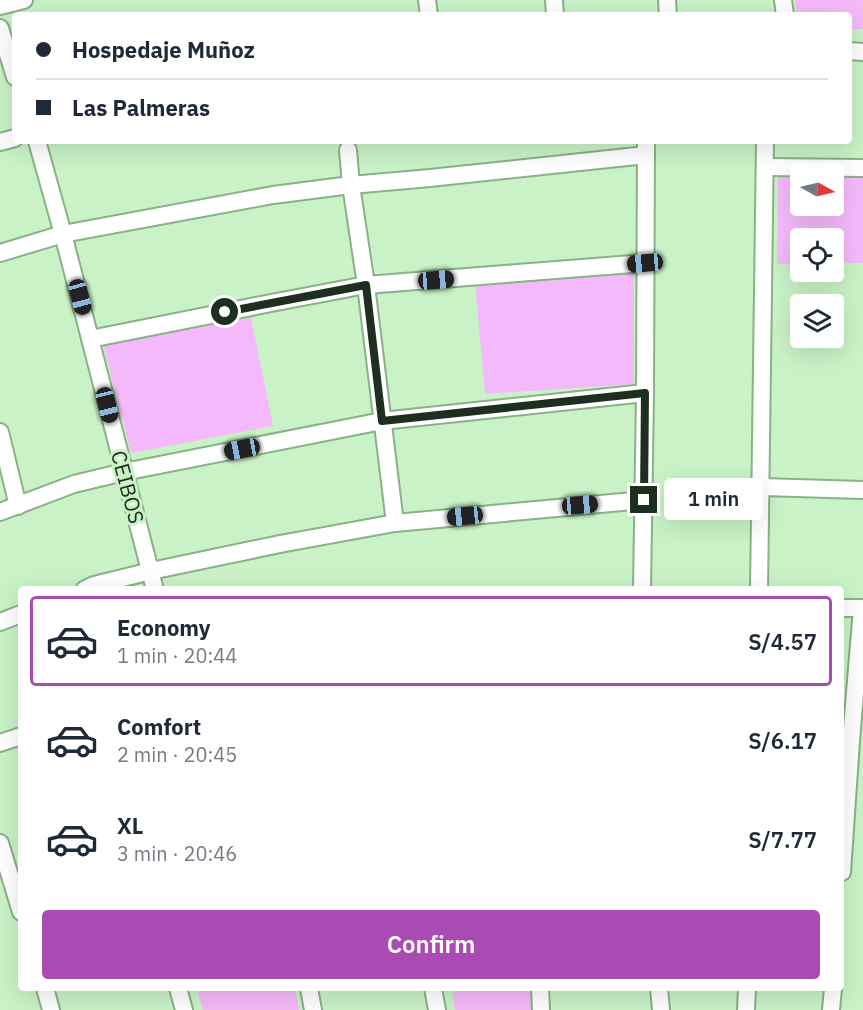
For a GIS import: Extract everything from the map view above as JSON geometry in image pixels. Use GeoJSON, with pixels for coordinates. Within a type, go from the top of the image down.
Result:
{"type":"FeatureCollection","features":[{"type":"Feature","properties":{"kind":"street"},"geometry":{"type":"LineString","coordinates":[[0,6],[24,0]]}},
{"type":"Feature","properties":{"kind":"street"},"geometry":{"type":"LineString","coordinates":[[0,28],[12,67]]}},
{"type":"Feature","properties":{"kind":"street","name":"CEIBOS"},"geometry":{"type":"LineString","coordinates":[[38,144],[154,586]]}},
{"type":"Feature","properties":{"kind":"street"},"geometry":{"type":"LineString","coordinates":[[759,586],[765,144]]}},
{"type":"Feature","properties":{"kind":"street"},"geometry":{"type":"LineString","coordinates":[[0,253],[63,234],[273,195],[351,184],[430,178],[646,148],[642,586]]}},
{"type":"Feature","properties":{"kind":"street"},"geometry":{"type":"LineString","coordinates":[[348,150],[395,523]]}},
{"type":"Feature","properties":{"kind":"street"},"geometry":{"type":"LineString","coordinates":[[765,167],[863,168]]}},
{"type":"Feature","properties":{"kind":"street"},"geometry":{"type":"LineString","coordinates":[[90,339],[366,285],[645,263]]}},
{"type":"Feature","properties":{"kind":"street"},"geometry":{"type":"LineString","coordinates":[[0,512],[74,484],[124,472],[382,421],[645,393]]}},
{"type":"Feature","properties":{"kind":"street"},"geometry":{"type":"LineString","coordinates":[[0,432],[18,506]]}},
{"type":"Feature","properties":{"kind":"street"},"geometry":{"type":"LineString","coordinates":[[761,487],[863,490]]}},
{"type":"Feature","properties":{"kind":"street"},"geometry":{"type":"LineString","coordinates":[[92,586],[280,543],[395,523],[644,500]]}},
{"type":"Feature","properties":{"kind":"street"},"geometry":{"type":"LineString","coordinates":[[844,608],[863,608],[846,741],[844,806]]}},
{"type":"Feature","properties":{"kind":"street"},"geometry":{"type":"LineString","coordinates":[[0,622],[18,615]]}},
{"type":"Feature","properties":{"kind":"street"},"geometry":{"type":"LineString","coordinates":[[0,743],[18,737]]}},
{"type":"Feature","properties":{"kind":"street"},"geometry":{"type":"LineString","coordinates":[[0,843],[18,902]]}},
{"type":"Feature","properties":{"kind":"street"},"geometry":{"type":"LineString","coordinates":[[46,991],[51,1010]]}},
{"type":"Feature","properties":{"kind":"street"},"geometry":{"type":"LineString","coordinates":[[179,991],[184,1010]]}},
{"type":"Feature","properties":{"kind":"street"},"geometry":{"type":"LineString","coordinates":[[310,991],[313,1010]]}},
{"type":"Feature","properties":{"kind":"street"},"geometry":{"type":"LineString","coordinates":[[434,991],[437,1010]]}},
{"type":"Feature","properties":{"kind":"street"},"geometry":{"type":"LineString","coordinates":[[540,991],[541,1010]]}},
{"type":"Feature","properties":{"kind":"street"},"geometry":{"type":"LineString","coordinates":[[659,991],[661,1010]]}},
{"type":"Feature","properties":{"kind":"street"},"geometry":{"type":"LineString","coordinates":[[746,1010],[747,991]]}},
{"type":"Feature","properties":{"kind":"street"},"geometry":{"type":"LineString","coordinates":[[831,1010],[833,991]]}},
{"type":"Feature","properties":{"kind":"shaded area"},"geometry":{"type":"Polygon","coordinates":[[[795,0],[863,0],[863,29],[852,29],[852,12],[796,12],[795,0]]]}},
{"type":"Feature","properties":{"kind":"shaded area"},"geometry":{"type":"Polygon","coordinates":[[[778,173],[790,174],[790,216],[844,216],[844,174],[863,175],[863,263],[844,263],[844,228],[790,228],[790,264],[777,264],[778,173]]]}},
{"type":"Feature","properties":{"kind":"shaded area"},"geometry":{"type":"Polygon","coordinates":[[[634,269],[634,384],[485,394],[475,283],[634,269]]]}},
{"type":"Feature","properties":{"kind":"shaded area"},"geometry":{"type":"Polygon","coordinates":[[[251,318],[273,426],[131,453],[103,344],[251,318]]]}},
{"type":"Feature","properties":{"kind":"shaded area"},"geometry":{"type":"Polygon","coordinates":[[[198,991],[295,991],[299,1010],[203,1010],[198,991]]]}},
{"type":"Feature","properties":{"kind":"shaded area"},"geometry":{"type":"Polygon","coordinates":[[[452,991],[532,991],[533,1010],[455,1010],[452,991]]]}},
{"type":"Feature","properties":{"kind":"route"},"geometry":{"type":"LineString","coordinates":[[225,312],[366,285],[382,421],[645,393],[644,500]]}}]}
